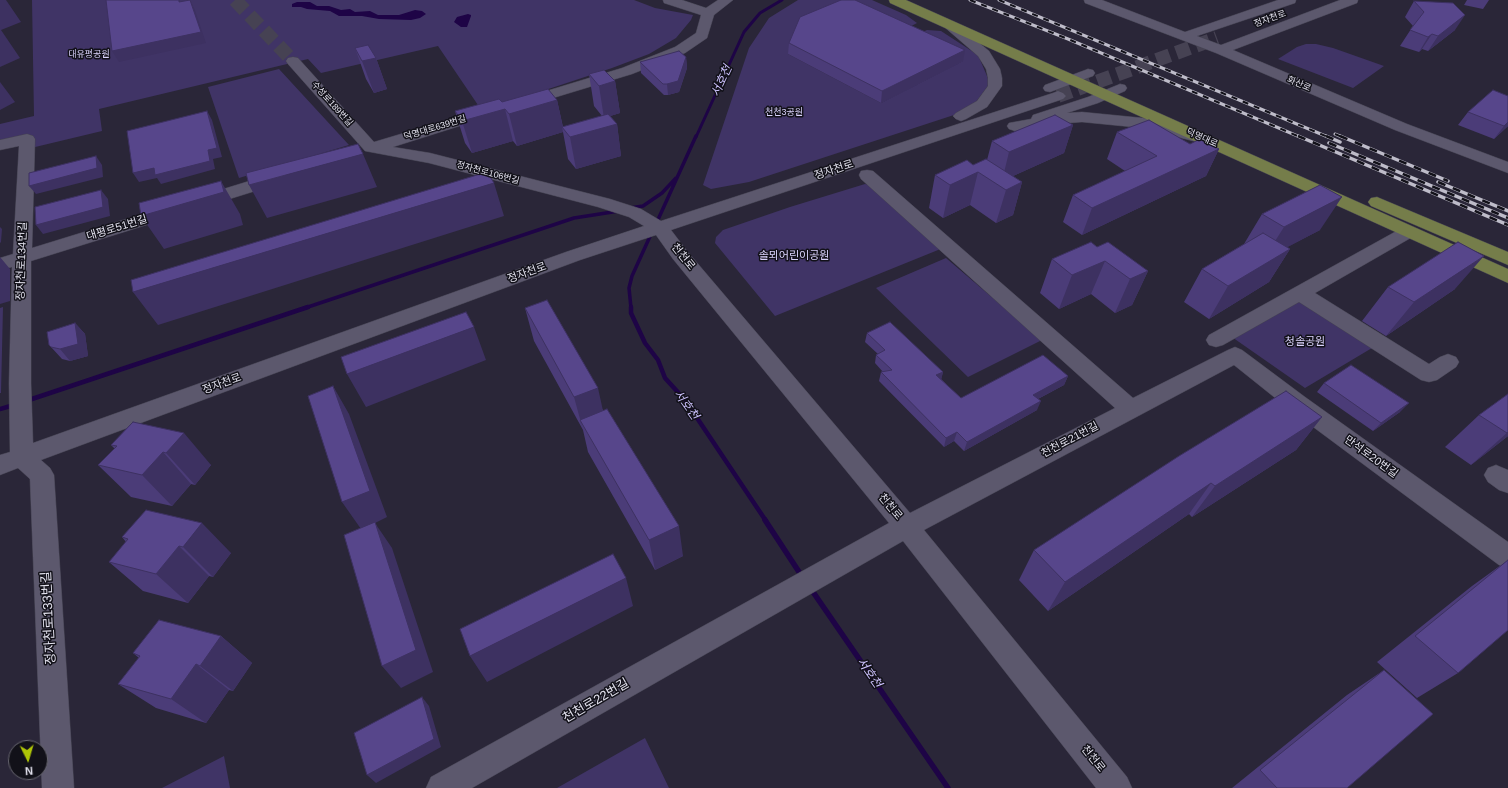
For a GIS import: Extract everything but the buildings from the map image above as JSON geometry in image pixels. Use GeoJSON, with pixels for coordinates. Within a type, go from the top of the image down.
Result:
{"type":"FeatureCollection","features":[{"type":"Feature","properties":{"kind":"main road","name":"덕영대로"},"geometry":{"type":"LineString","coordinates":[[895,0],[1073,80],[1113,91],[1508,259]]}},
{"type":"Feature","properties":{"kind":"main road","name":"덕영대로"},"geometry":{"type":"LineString","coordinates":[[923,0],[1088,73],[1113,91],[1201,138],[1508,277]]}},
{"type":"Feature","properties":{"kind":"street"},"geometry":{"type":"LineString","coordinates":[[669,0],[708,13],[727,0]]}},
{"type":"Feature","properties":{"kind":"street","name":"화산로"},"geometry":{"type":"LineString","coordinates":[[1090,0],[1185,36],[1219,44],[1401,127],[1508,168]]}},
{"type":"Feature","properties":{"kind":"street"},"geometry":{"type":"LineString","coordinates":[[1185,36],[1290,0]]}},
{"type":"Feature","properties":{"kind":"street","name":"정자천로"},"geometry":{"type":"LineString","coordinates":[[1219,44],[1322,0]]}},
{"type":"Feature","properties":{"kind":"street"},"geometry":{"type":"LineString","coordinates":[[1219,44],[1352,0]]}},
{"type":"Feature","properties":{"kind":"street","name":"덕영대로639번길"},"geometry":{"type":"LineString","coordinates":[[363,150],[627,71],[680,50],[702,35],[708,13]]}},
{"type":"Feature","properties":{"kind":"street"},"geometry":{"type":"LineString","coordinates":[[949,25],[984,54],[993,69],[995,78],[995,86],[982,104],[961,116]]}},
{"type":"Feature","properties":{"kind":"street","name":"수성로189번길"},"geometry":{"type":"LineString","coordinates":[[292,61],[363,150]]}},
{"type":"Feature","properties":{"kind":"street"},"geometry":{"type":"LineString","coordinates":[[1055,92],[1073,80],[1088,73]]}},
{"type":"Feature","properties":{"kind":"street"},"geometry":{"type":"LineString","coordinates":[[722,207],[778,176],[961,116],[1065,89],[1076,92],[1081,97],[1082,104]]}},
{"type":"Feature","properties":{"kind":"street"},"geometry":{"type":"LineString","coordinates":[[830,188],[1082,104],[1113,91]]}},
{"type":"Feature","properties":{"kind":"street","name":"정자천로"},"geometry":{"type":"LineString","coordinates":[[14,452],[573,256],[693,217],[1055,92]]}},
{"type":"Feature","properties":{"kind":"street"},"geometry":{"type":"LineString","coordinates":[[1015,126],[1055,119],[1082,117],[1109,118],[1144,123],[1201,138]]}},
{"type":"Feature","properties":{"kind":"street","name":"정자천로134번길"},"geometry":{"type":"LineString","coordinates":[[0,145],[27,139],[22,257],[20,383],[14,452]]}},
{"type":"Feature","properties":{"kind":"street","name":"정자천로106번길"},"geometry":{"type":"LineString","coordinates":[[363,150],[430,158],[604,203],[635,213],[660,228]]}},
{"type":"Feature","properties":{"kind":"street","name":"대평로51번길"},"geometry":{"type":"LineString","coordinates":[[0,264],[152,218],[295,172]]}},
{"type":"Feature","properties":{"kind":"street"},"geometry":{"type":"LineString","coordinates":[[867,175],[1131,409]]}},
{"type":"Feature","properties":{"kind":"street"},"geometry":{"type":"LineString","coordinates":[[722,207],[800,198]]}},
{"type":"Feature","properties":{"kind":"street","name":"천천로"},"geometry":{"type":"LineString","coordinates":[[660,228],[680,255],[906,526],[1116,788]]}},
{"type":"Feature","properties":{"kind":"street"},"geometry":{"type":"LineString","coordinates":[[1216,340],[1408,232]]}},
{"type":"Feature","properties":{"kind":"street"},"geometry":{"type":"LineString","coordinates":[[1300,293],[1429,374],[1448,362]]}},
{"type":"Feature","properties":{"kind":"street","name":"천천로21번길"},"geometry":{"type":"LineString","coordinates":[[749,614],[906,526],[1235,355]]}},
{"type":"Feature","properties":{"kind":"street","name":"만석로20번길"},"geometry":{"type":"LineString","coordinates":[[1235,355],[1297,403],[1508,557]]}},
{"type":"Feature","properties":{"kind":"street","name":"정자천로133번길"},"geometry":{"type":"LineString","coordinates":[[14,452],[42,475],[58,788]]}},
{"type":"Feature","properties":{"kind":"street","name":"천천로22번길"},"geometry":{"type":"LineString","coordinates":[[442,788],[749,614]]}},
{"type":"Feature","properties":{"kind":"green space","name":"대유평공원"},"geometry":{"type":"Polygon","coordinates":[[[32,0],[634,0],[655,8],[693,15],[691,20],[676,38],[649,54],[612,68],[482,111],[438,46],[321,73],[308,59],[99,109],[102,131],[31,148],[0,143],[0,124],[34,116],[32,0]]]}},
{"type":"Feature","properties":{"kind":"green space","name":"천천3공원"},"geometry":{"type":"Polygon","coordinates":[[[798,0],[872,0],[906,15],[917,23],[900,32],[788,54],[881,103],[963,61],[912,37],[927,30],[941,31],[978,55],[990,83],[976,102],[957,114],[749,182],[711,189],[703,185],[749,48],[769,18],[798,0]]]}},
{"type":"Feature","properties":{"kind":"green space"},"geometry":{"type":"Polygon","coordinates":[[[1306,44],[1316,44],[1333,48],[1384,66],[1353,88],[1278,59],[1297,47],[1306,44]]]}},
{"type":"Feature","properties":{"kind":"green space"},"geometry":{"type":"Polygon","coordinates":[[[279,69],[349,145],[239,178],[208,87],[279,69]]]}},
{"type":"Feature","properties":{"kind":"green space","name":"솔뫼어린이공원"},"geometry":{"type":"Polygon","coordinates":[[[865,184],[877,187],[943,248],[775,316],[715,243],[716,237],[723,230],[790,207],[865,184]]]}},
{"type":"Feature","properties":{"kind":"green space"},"geometry":{"type":"Polygon","coordinates":[[[946,258],[1042,340],[968,377],[876,288],[946,258]]]}},
{"type":"Feature","properties":{"kind":"green space","name":"청솔공원"},"geometry":{"type":"Polygon","coordinates":[[[1302,295],[1377,345],[1305,388],[1229,335],[1302,295]]]}},
{"type":"Feature","properties":{"kind":"green space"},"geometry":{"type":"Polygon","coordinates":[[[3,307],[1,393],[0,393],[0,308],[3,307]]]}},
{"type":"Feature","properties":{"kind":"green space"},"geometry":{"type":"Polygon","coordinates":[[[645,738],[669,788],[557,788],[645,738]]]}},
{"type":"Feature","properties":{"kind":"green space"},"geometry":{"type":"Polygon","coordinates":[[[224,756],[230,788],[162,788],[224,756]]]}},
{"type":"Feature","properties":{"kind":"shaded area"},"geometry":{"type":"Polygon","coordinates":[[[297,2],[310,2],[317,6],[329,6],[341,10],[350,9],[355,12],[370,11],[378,15],[399,15],[415,10],[422,11],[426,14],[420,18],[411,20],[379,19],[362,16],[339,16],[330,11],[292,7],[292,4],[297,2]]]}},
{"type":"Feature","properties":{"kind":"shaded area"},"geometry":{"type":"Polygon","coordinates":[[[468,14],[471,16],[467,27],[461,27],[454,22],[457,17],[468,14]]]}},
{"type":"Feature","properties":{"kind":"waterway","name":"서호천"},"geometry":{"type":"LineString","coordinates":[[696,137],[744,32],[760,13],[782,0]]}},
{"type":"Feature","properties":{"kind":"waterway","name":"서호천"},"geometry":{"type":"LineString","coordinates":[[656,224],[696,136]]}},
{"type":"Feature","properties":{"kind":"waterway"},"geometry":{"type":"LineString","coordinates":[[630,208],[643,206],[662,193],[676,178]]}},
{"type":"Feature","properties":{"kind":"waterway"},"geometry":{"type":"LineString","coordinates":[[305,308],[574,218],[619,211]]}},
{"type":"Feature","properties":{"kind":"waterway","name":"서호천"},"geometry":{"type":"LineString","coordinates":[[631,308],[629,288],[632,276],[652,232]]}},
{"type":"Feature","properties":{"kind":"waterway"},"geometry":{"type":"LineString","coordinates":[[26,401],[305,308]]}},
{"type":"Feature","properties":{"kind":"waterway","name":"서호천"},"geometry":{"type":"LineString","coordinates":[[631,308],[631,313],[645,343],[658,360],[665,378],[685,400],[766,521]]}},
{"type":"Feature","properties":{"kind":"waterway"},"geometry":{"type":"LineString","coordinates":[[0,409],[14,405]]}},
{"type":"Feature","properties":{"kind":"waterway","name":"서호천"},"geometry":{"type":"LineString","coordinates":[[765,520],[803,578]]}},
{"type":"Feature","properties":{"kind":"waterway","name":"서호천"},"geometry":{"type":"LineString","coordinates":[[811,589],[948,788]]}},
{"type":"Feature","properties":{"kind":"tunnel"},"geometry":{"type":"LineString","coordinates":[[235,0],[293,61]]}},
{"type":"Feature","properties":{"kind":"tunnel"},"geometry":{"type":"LineString","coordinates":[[1058,96],[1217,38]]}},
{"type":"Feature","properties":{"kind":"railway"},"geometry":{"type":"LineString","coordinates":[[970,0],[1068,39],[1300,137]]}},
{"type":"Feature","properties":{"kind":"railway"},"geometry":{"type":"LineString","coordinates":[[999,0],[1328,137]]}},
{"type":"Feature","properties":{"kind":"railway"},"geometry":{"type":"LineString","coordinates":[[1335,134],[1342,137]]}},
{"type":"Feature","properties":{"kind":"railway"},"geometry":{"type":"LineString","coordinates":[[1298,136],[1508,225]]}},
{"type":"Feature","properties":{"kind":"railway"},"geometry":{"type":"LineString","coordinates":[[1326,136],[1340,142]]}},
{"type":"Feature","properties":{"kind":"railway"},"geometry":{"type":"LineString","coordinates":[[1340,136],[1448,181]]}},
{"type":"Feature","properties":{"kind":"railway"},"geometry":{"type":"LineString","coordinates":[[1329,143],[1508,218]]}},
{"type":"Feature","properties":{"kind":"railway"},"geometry":{"type":"LineString","coordinates":[[1438,182],[1508,211]]}}]}
